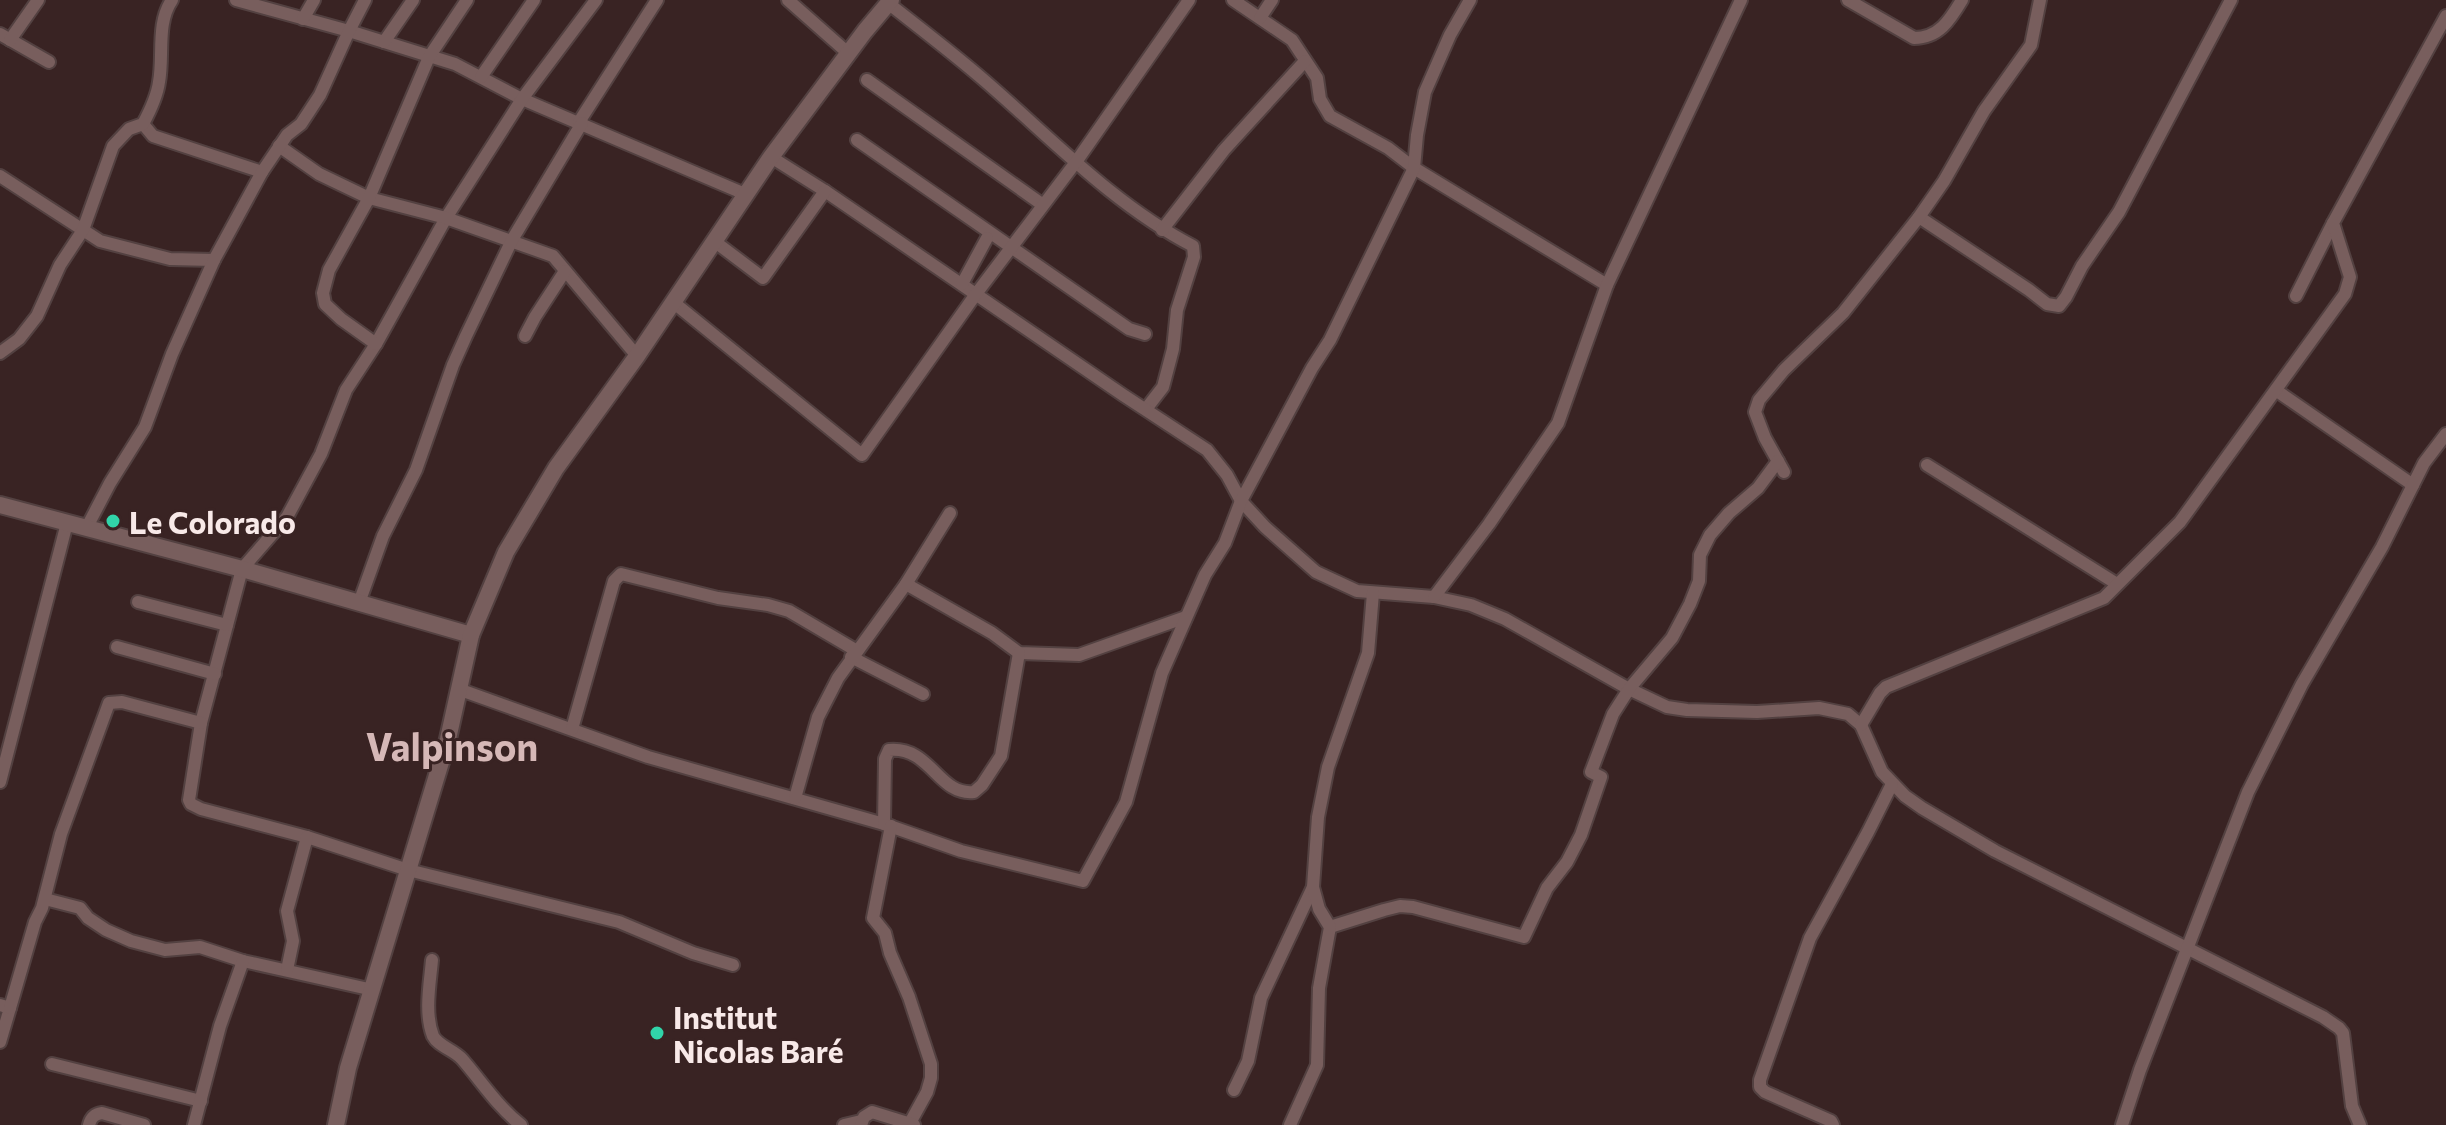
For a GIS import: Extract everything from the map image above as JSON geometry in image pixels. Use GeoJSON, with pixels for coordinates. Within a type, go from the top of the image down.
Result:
{"type":"FeatureCollection","features":[{"type":"Feature","properties":{"kind":"main road"},"geometry":{"type":"LineString","coordinates":[[336,1125],[348,1068],[448,739],[471,635],[506,552],[556,468],[637,356],[745,194],[848,53],[890,2]]}},
{"type":"Feature","properties":{"kind":"main road"},"geometry":{"type":"LineString","coordinates":[[0,505],[242,569],[471,635]]}},
{"type":"Feature","properties":{"kind":"street"},"geometry":{"type":"LineString","coordinates":[[38,0],[5,37],[49,62]]}},
{"type":"Feature","properties":{"kind":"street"},"geometry":{"type":"LineString","coordinates":[[0,353],[19,339],[37,316],[60,265],[83,230],[113,146],[129,129],[143,124],[160,80],[163,23],[172,0]]}},
{"type":"Feature","properties":{"kind":"street"},"geometry":{"type":"LineString","coordinates":[[303,19],[314,0]]}},
{"type":"Feature","properties":{"kind":"street"},"geometry":{"type":"LineString","coordinates":[[87,527],[145,427],[172,354],[214,260],[262,172],[320,95],[365,0]]}},
{"type":"Feature","properties":{"kind":"street"},"geometry":{"type":"LineString","coordinates":[[384,42],[413,0]]}},
{"type":"Feature","properties":{"kind":"street"},"geometry":{"type":"LineString","coordinates":[[376,344],[325,304],[323,293],[329,270],[369,198],[429,57],[467,0]]}},
{"type":"Feature","properties":{"kind":"street"},"geometry":{"type":"LineString","coordinates":[[481,77],[534,0]]}},
{"type":"Feature","properties":{"kind":"street"},"geometry":{"type":"LineString","coordinates":[[596,0],[522,99],[446,218],[376,344],[346,390],[321,454],[287,517],[242,569],[201,723],[191,804],[408,870],[619,922],[693,953],[733,965]]}},
{"type":"Feature","properties":{"kind":"street"},"geometry":{"type":"LineString","coordinates":[[359,603],[383,536],[416,470],[453,365],[512,240],[580,122],[657,0]]}},
{"type":"Feature","properties":{"kind":"street"},"geometry":{"type":"LineString","coordinates":[[788,0],[848,53]]}},
{"type":"Feature","properties":{"kind":"street"},"geometry":{"type":"LineString","coordinates":[[673,302],[862,455],[976,294],[1076,162],[1189,0]]}},
{"type":"Feature","properties":{"kind":"street"},"geometry":{"type":"LineString","coordinates":[[1233,0],[1292,40],[1317,78],[1320,99],[1330,116],[1388,148],[1414,168],[1525,238],[1607,285]]}},
{"type":"Feature","properties":{"kind":"street"},"geometry":{"type":"LineString","coordinates":[[1260,18],[1272,0]]}},
{"type":"Feature","properties":{"kind":"street"},"geometry":{"type":"LineString","coordinates":[[458,689],[648,757],[888,825],[961,851],[1083,881],[1126,802],[1158,687],[1205,575],[1225,543],[1241,501],[1330,340],[1414,168],[1425,92],[1450,35],[1470,0]]}},
{"type":"Feature","properties":{"kind":"street"},"geometry":{"type":"LineString","coordinates":[[1434,597],[1489,524],[1558,423],[1607,285],[1741,0]]}},
{"type":"Feature","properties":{"kind":"street"},"geometry":{"type":"LineString","coordinates":[[1848,0],[1914,38],[1924,38],[1948,23],[1962,0]]}},
{"type":"Feature","properties":{"kind":"street"},"geometry":{"type":"LineString","coordinates":[[1330,927],[1400,906],[1524,937],[1547,888],[1567,862],[1581,835],[1601,777],[1591,772],[1613,714],[1629,689],[1672,638],[1699,581],[1700,555],[1710,535],[1729,513],[1781,466],[1755,412],[1759,400],[1784,370],[1843,313],[1919,217],[1944,181],[1984,111],[2031,45],[2040,0]]}},
{"type":"Feature","properties":{"kind":"street"},"geometry":{"type":"LineString","coordinates":[[1919,217],[2047,304],[2059,306],[2119,212],[2231,0]]}},
{"type":"Feature","properties":{"kind":"street"},"geometry":{"type":"LineString","coordinates":[[239,1],[455,64],[522,99],[745,194]]}},
{"type":"Feature","properties":{"kind":"street"},"geometry":{"type":"LineString","coordinates":[[890,2],[1076,162],[1162,230],[1193,246],[1194,257],[1177,310],[1173,349],[1163,387],[1146,409]]}},
{"type":"Feature","properties":{"kind":"street"},"geometry":{"type":"LineString","coordinates":[[2296,296],[2446,16]]}},
{"type":"Feature","properties":{"kind":"street"},"geometry":{"type":"LineString","coordinates":[[1162,230],[1224,150],[1305,61]]}},
{"type":"Feature","properties":{"kind":"street"},"geometry":{"type":"LineString","coordinates":[[867,80],[1043,205]]}},
{"type":"Feature","properties":{"kind":"street"},"geometry":{"type":"LineString","coordinates":[[143,124],[153,136],[262,172]]}},
{"type":"Feature","properties":{"kind":"street"},"geometry":{"type":"LineString","coordinates":[[857,140],[1129,329],[1145,334]]}},
{"type":"Feature","properties":{"kind":"street"},"geometry":{"type":"LineString","coordinates":[[279,146],[319,174],[369,198],[446,218],[553,256],[637,356]]}},
{"type":"Feature","properties":{"kind":"street"},"geometry":{"type":"LineString","coordinates":[[771,157],[1207,450],[1227,475],[1241,501],[1316,572],[1357,591],[1434,597],[1471,605],[1505,619],[1667,707],[1757,712],[1819,708],[1848,714],[1861,725],[1882,772],[1922,808],[1995,851],[2323,1017],[2339,1028],[2343,1033],[2352,1106],[2360,1125]]}},
{"type":"Feature","properties":{"kind":"street"},"geometry":{"type":"LineString","coordinates":[[0,176],[100,241],[170,259],[214,260]]}},
{"type":"Feature","properties":{"kind":"street"},"geometry":{"type":"LineString","coordinates":[[714,241],[763,278],[825,191]]}},
{"type":"Feature","properties":{"kind":"street"},"geometry":{"type":"LineString","coordinates":[[1861,725],[1886,687],[2104,598],[2180,522],[2345,294],[2350,277],[2333,223]]}},
{"type":"Feature","properties":{"kind":"street"},"geometry":{"type":"LineString","coordinates":[[962,284],[987,238]]}},
{"type":"Feature","properties":{"kind":"street"},"geometry":{"type":"LineString","coordinates":[[525,336],[565,271]]}},
{"type":"Feature","properties":{"kind":"street"},"geometry":{"type":"LineString","coordinates":[[2277,391],[2413,485]]}},
{"type":"Feature","properties":{"kind":"street"},"geometry":{"type":"LineString","coordinates":[[2122,1125],[2140,1070],[2248,792],[2302,684],[2382,547],[2424,463],[2446,434]]}},
{"type":"Feature","properties":{"kind":"street"},"geometry":{"type":"LineString","coordinates":[[2433,454],[2446,461]]}},
{"type":"Feature","properties":{"kind":"street"},"geometry":{"type":"LineString","coordinates":[[1927,465],[2117,584]]}},
{"type":"Feature","properties":{"kind":"street"},"geometry":{"type":"LineString","coordinates":[[795,798],[818,717],[854,654],[906,584],[950,513]]}},
{"type":"Feature","properties":{"kind":"street"},"geometry":{"type":"LineString","coordinates":[[0,782],[67,523]]}},
{"type":"Feature","properties":{"kind":"street"},"geometry":{"type":"LineString","coordinates":[[572,729],[614,581],[621,574],[718,598],[789,611],[923,694]]}},
{"type":"Feature","properties":{"kind":"street"},"geometry":{"type":"LineString","coordinates":[[906,584],[992,633],[1019,653],[1079,655],[1186,617]]}},
{"type":"Feature","properties":{"kind":"street"},"geometry":{"type":"LineString","coordinates":[[1290,1125],[1317,1065],[1319,1052],[1318,998],[1330,927],[1319,909],[1313,887],[1324,781],[1368,653],[1373,593]]}},
{"type":"Feature","properties":{"kind":"street"},"geometry":{"type":"LineString","coordinates":[[138,602],[227,625]]}},
{"type":"Feature","properties":{"kind":"street"},"geometry":{"type":"LineString","coordinates":[[117,647],[215,674]]}},
{"type":"Feature","properties":{"kind":"street"},"geometry":{"type":"LineString","coordinates":[[844,1125],[861,1123],[872,1112],[912,1124],[931,1078],[931,1064],[909,997],[885,933],[873,918],[888,825],[885,759],[889,750],[896,749],[923,758],[958,791],[974,792],[1001,756],[1019,653]]}},
{"type":"Feature","properties":{"kind":"street"},"geometry":{"type":"LineString","coordinates":[[0,1042],[5,1007],[45,899],[61,834],[109,703],[122,702],[201,723]]}},
{"type":"Feature","properties":{"kind":"street"},"geometry":{"type":"LineString","coordinates":[[1833,1125],[1831,1121],[1765,1092],[1760,1087],[1760,1080],[1810,938],[1892,784]]}},
{"type":"Feature","properties":{"kind":"street"},"geometry":{"type":"LineString","coordinates":[[287,970],[293,941],[287,911],[307,837]]}},
{"type":"Feature","properties":{"kind":"street"},"geometry":{"type":"LineString","coordinates":[[1234,1090],[1248,1061],[1261,998],[1313,887]]}},
{"type":"Feature","properties":{"kind":"street"},"geometry":{"type":"LineString","coordinates":[[45,899],[80,908],[93,922],[131,941],[165,950],[200,947],[243,961],[373,990]]}},
{"type":"Feature","properties":{"kind":"street"},"geometry":{"type":"LineString","coordinates":[[432,960],[429,1020],[435,1038],[460,1058],[505,1113],[521,1125]]}},
{"type":"Feature","properties":{"kind":"street"},"geometry":{"type":"LineString","coordinates":[[194,1125],[220,1026],[243,961]]}},
{"type":"Feature","properties":{"kind":"street"},"geometry":{"type":"LineString","coordinates":[[52,1064],[201,1101]]}},
{"type":"Feature","properties":{"kind":"street"},"geometry":{"type":"LineString","coordinates":[[89,1125],[90,1119],[102,1113],[144,1125]]}},
{"type":"Feature","properties":{"kind":"place","name":"Le Colorado"},"geometry":{"type":"Point","coordinates":[113,521]}},
{"type":"Feature","properties":{"kind":"place","name":"Institut Nicolas Baré"},"geometry":{"type":"Point","coordinates":[657,1033]}},
{"type":"Feature","properties":{"kind":"district","name":"Valpinson"},"geometry":{"type":"Point","coordinates":[452,745]}}]}
